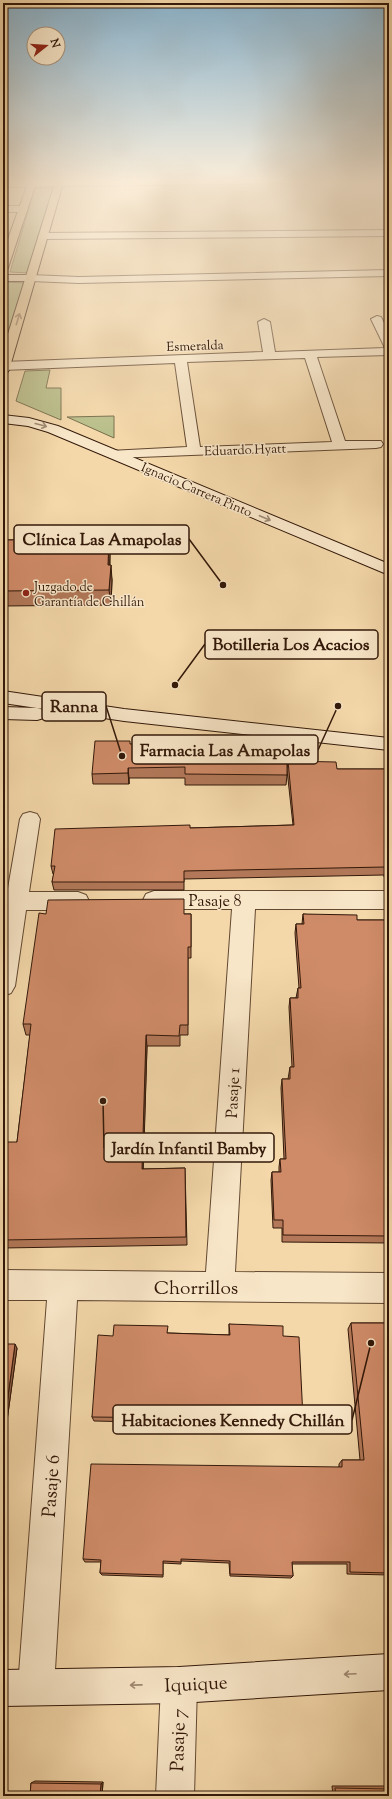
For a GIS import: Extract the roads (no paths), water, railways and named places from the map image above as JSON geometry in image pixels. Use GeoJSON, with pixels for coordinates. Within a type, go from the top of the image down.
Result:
{"type":"FeatureCollection","features":[{"type":"Feature","properties":{"kind":"main road"},"geometry":{"type":"LineString","coordinates":[[3,367],[34,264]]}},
{"type":"Feature","properties":{"kind":"street"},"geometry":{"type":"LineString","coordinates":[[3,278],[87,280],[389,273]]}},
{"type":"Feature","properties":{"kind":"street"},"geometry":{"type":"LineString","coordinates":[[377,319],[389,345]]}},
{"type":"Feature","properties":{"kind":"street"},"geometry":{"type":"LineString","coordinates":[[264,322],[270,356]]}},
{"type":"Feature","properties":{"kind":"street","name":"Esmeralda"},"geometry":{"type":"LineString","coordinates":[[3,367],[389,351]]}},
{"type":"Feature","properties":{"kind":"street"},"geometry":{"type":"LineString","coordinates":[[310,354],[340,445]]}},
{"type":"Feature","properties":{"kind":"street"},"geometry":{"type":"LineString","coordinates":[[180,359],[194,451]]}},
{"type":"Feature","properties":{"kind":"street","name":"Ignacio Carrera Pinto"},"geometry":{"type":"LineString","coordinates":[[3,419],[29,422],[53,429],[389,570]]}},
{"type":"Feature","properties":{"kind":"street","name":"Eduardo Hyatt"},"geometry":{"type":"LineString","coordinates":[[114,454],[376,444]]}},
{"type":"Feature","properties":{"kind":"street"},"geometry":{"type":"LineString","coordinates":[[3,697],[124,715],[389,744]]}},
{"type":"Feature","properties":{"kind":"street"},"geometry":{"type":"LineString","coordinates":[[3,713],[124,715]]}},
{"type":"Feature","properties":{"kind":"street"},"geometry":{"type":"LineString","coordinates":[[3,986],[30,819]]}},
{"type":"Feature","properties":{"kind":"street","name":"Pasaje 8"},"geometry":{"type":"LineString","coordinates":[[134,900],[389,900]]}},
{"type":"Feature","properties":{"kind":"street","name":"Pasaje 1"},"geometry":{"type":"LineString","coordinates":[[220,1287],[244,900]]}},
{"type":"Feature","properties":{"kind":"street"},"geometry":{"type":"LineString","coordinates":[[17,901],[95,901]]}},
{"type":"Feature","properties":{"kind":"street","name":"Chorrillos"},"geometry":{"type":"LineString","coordinates":[[3,1285],[389,1288]]}},
{"type":"Feature","properties":{"kind":"street","name":"Pasaje 6"},"geometry":{"type":"LineString","coordinates":[[20,1688],[63,1286]]}},
{"type":"Feature","properties":{"kind":"street","name":"Iquique"},"geometry":{"type":"LineString","coordinates":[[20,1688],[178,1685],[389,1672]]}},
{"type":"Feature","properties":{"kind":"street","name":"Pasaje 7"},"geometry":{"type":"LineString","coordinates":[[175,1796],[178,1685]]}},
{"type":"Feature","properties":{"kind":"place","name":"Clínica Las Amapolas"},"geometry":{"type":"Point","coordinates":[223,585]}},
{"type":"Feature","properties":{"kind":"place","name":"Juzgado de Garantía de Chillán"},"geometry":{"type":"Point","coordinates":[26,593]}},
{"type":"Feature","properties":{"kind":"place","name":"Botilleria Los Acacios"},"geometry":{"type":"Point","coordinates":[175,685]}},
{"type":"Feature","properties":{"kind":"place","name":"Farmacia Las Amapolas"},"geometry":{"type":"Point","coordinates":[338,706]}},
{"type":"Feature","properties":{"kind":"place","name":"Ranna"},"geometry":{"type":"Point","coordinates":[122,756]}},
{"type":"Feature","properties":{"kind":"place","name":"Jardín Infantil Bamby"},"geometry":{"type":"Point","coordinates":[103,1101]}},
{"type":"Feature","properties":{"kind":"place","name":"Habitaciones Kennedy Chillán"},"geometry":{"type":"Point","coordinates":[371,1343]}}]}
